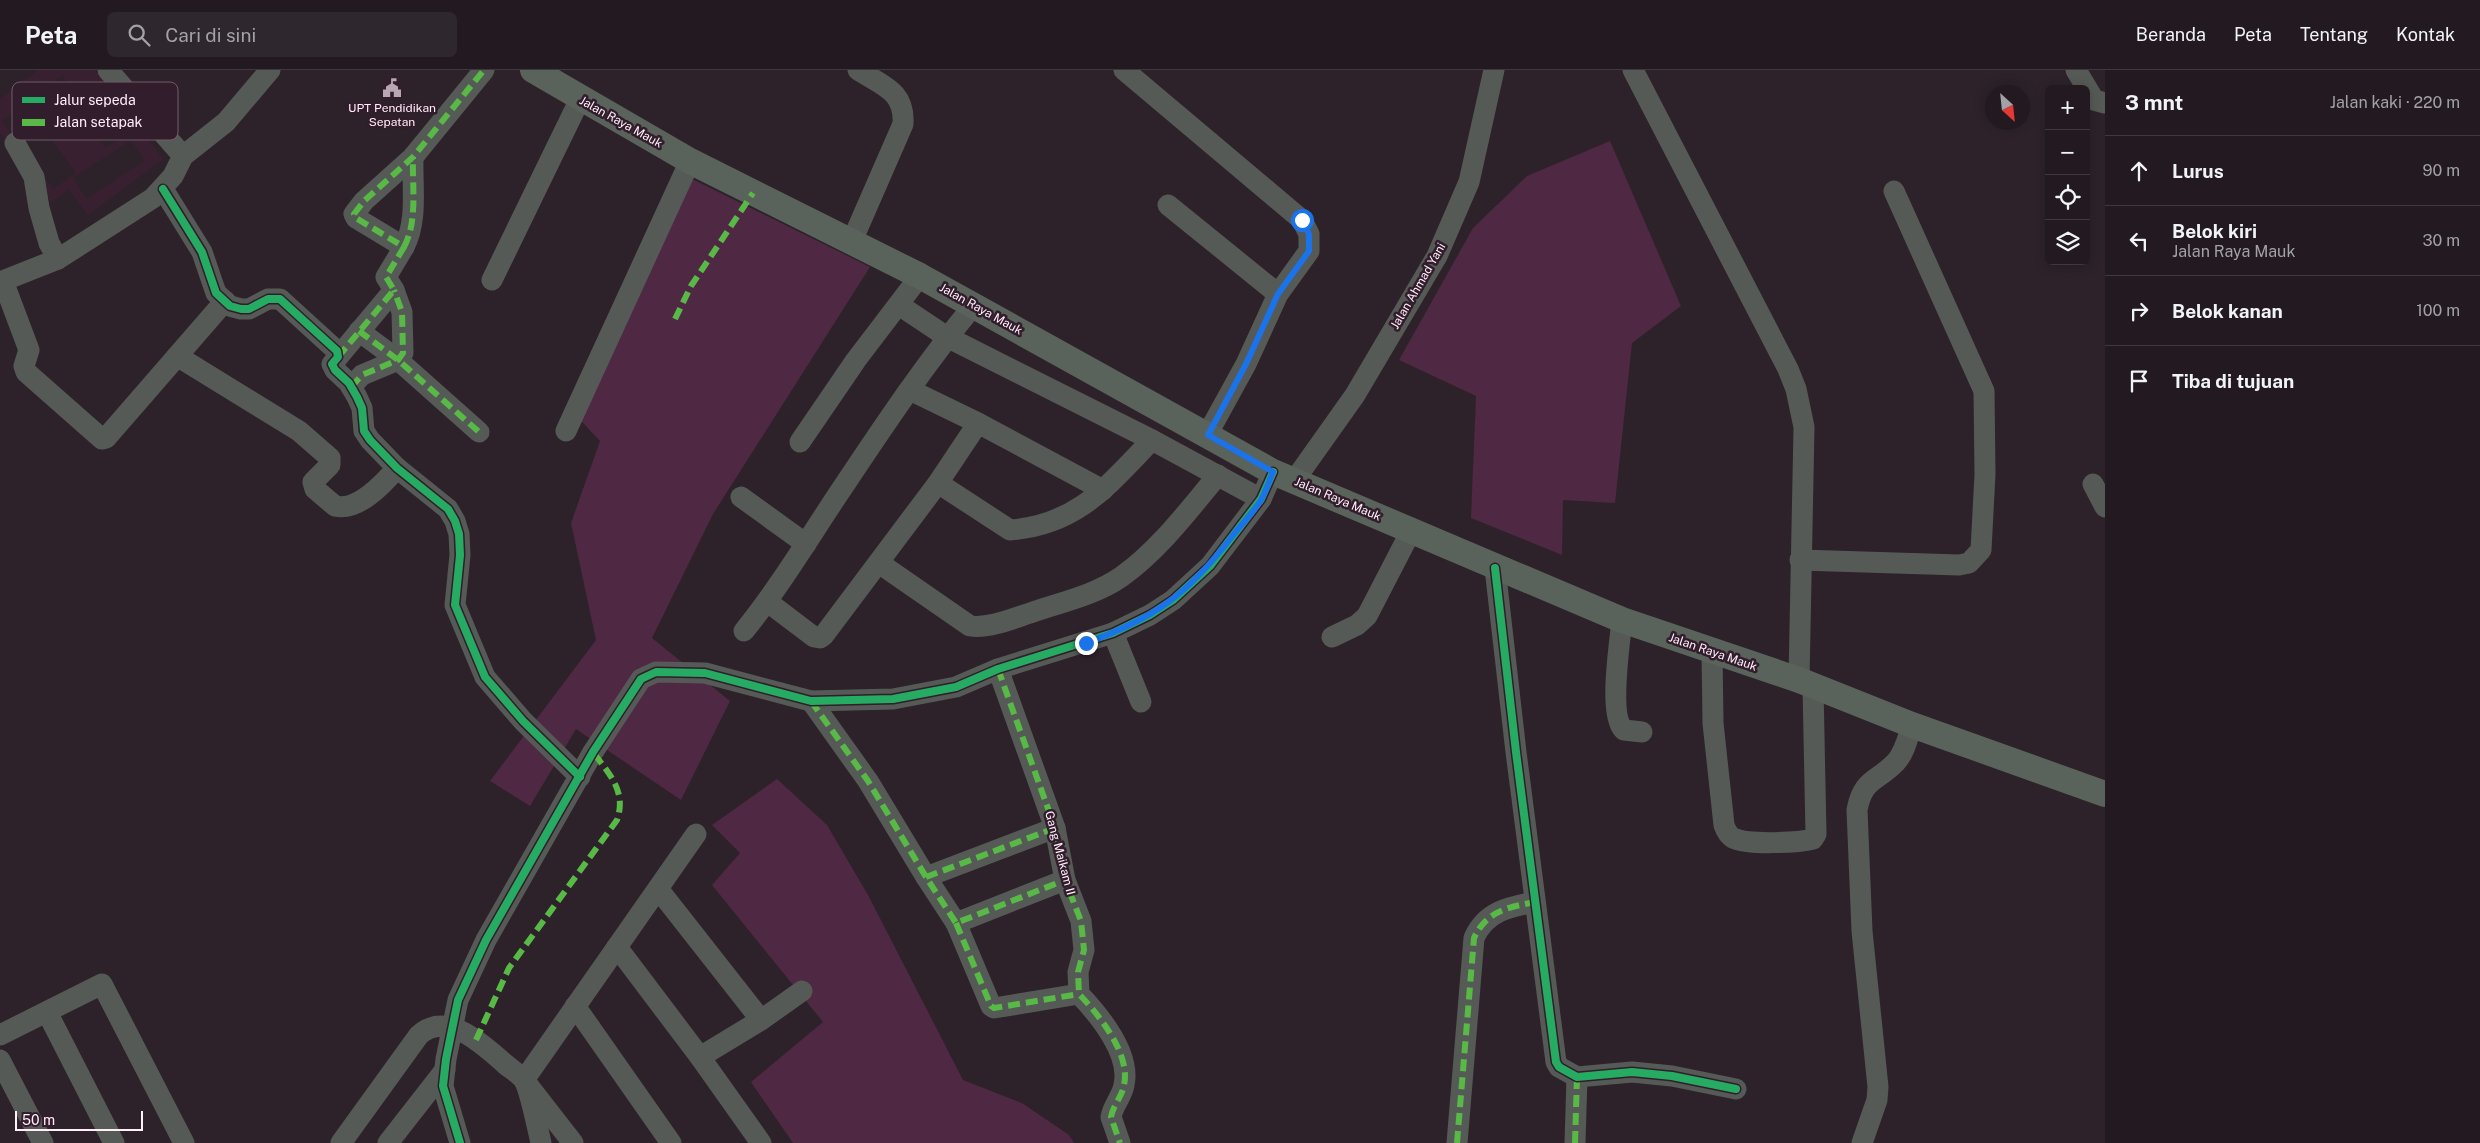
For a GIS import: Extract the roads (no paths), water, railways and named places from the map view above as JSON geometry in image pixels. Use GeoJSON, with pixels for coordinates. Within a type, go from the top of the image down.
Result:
{"type":"FeatureCollection","features":[{"type":"Feature","properties":{"kind":"main road","name":"Jalan Raya Mauk"},"geometry":{"type":"LineString","coordinates":[[533,70],[580,99],[690,161],[920,276],[1284,476],[1412,529],[1495,568],[1622,620],[1806,684],[1912,725],[2105,794]]}},
{"type":"Feature","properties":{"kind":"street"},"geometry":{"type":"LineString","coordinates":[[108,70],[118,82]]}},
{"type":"Feature","properties":{"kind":"street"},"geometry":{"type":"LineString","coordinates":[[225,301],[106,438],[102,439],[26,372],[24,366],[29,350],[2,282],[58,259],[100,230],[146,203],[163,189],[183,156],[226,122],[270,70]]}},
{"type":"Feature","properties":{"kind":"street"},"geometry":{"type":"LineString","coordinates":[[404,248],[356,218],[354,214],[364,201],[413,157],[484,70]]}},
{"type":"Feature","properties":{"kind":"street"},"geometry":{"type":"LineString","coordinates":[[852,241],[903,124],[900,99],[894,93],[858,70]]}},
{"type":"Feature","properties":{"kind":"street"},"geometry":{"type":"LineString","coordinates":[[1124,70],[1302,220],[1309,234],[1309,251],[1278,294],[1246,364],[1208,435]]}},
{"type":"Feature","properties":{"kind":"street","name":"Jalan Ahmad Yani"},"geometry":{"type":"LineString","coordinates":[[460,1143],[443,1086],[458,1000],[486,940],[580,777],[641,678],[656,672],[705,673],[811,701],[893,699],[956,686],[998,669],[1113,634],[1150,615],[1192,584],[1210,566],[1261,499],[1284,476],[1355,395],[1437,256],[1469,182],[1494,70]]}},
{"type":"Feature","properties":{"kind":"street"},"geometry":{"type":"LineString","coordinates":[[1633,70],[1796,389],[1804,427],[1800,560],[1816,834],[1812,839],[1787,843],[1737,839],[1727,832],[1724,825],[1713,723],[1712,652]]}},
{"type":"Feature","properties":{"kind":"street"},"geometry":{"type":"LineString","coordinates":[[2076,70],[2094,100],[2105,103]]}},
{"type":"Feature","properties":{"kind":"street"},"geometry":{"type":"LineString","coordinates":[[492,280],[580,99]]}},
{"type":"Feature","properties":{"kind":"street"},"geometry":{"type":"LineString","coordinates":[[169,140],[183,156]]}},
{"type":"Feature","properties":{"kind":"street"},"geometry":{"type":"LineString","coordinates":[[15,143],[34,176],[38,208],[49,244],[58,259]]}},
{"type":"Feature","properties":{"kind":"street"},"geometry":{"type":"LineString","coordinates":[[351,387],[367,372],[398,360],[403,354],[404,324],[394,290],[386,277],[410,236],[413,219],[413,157]]}},
{"type":"Feature","properties":{"kind":"street"},"geometry":{"type":"LineString","coordinates":[[566,431],[690,161]]}},
{"type":"Feature","properties":{"kind":"street"},"geometry":{"type":"LineString","coordinates":[[163,189],[202,252],[216,293],[230,306],[247,309],[268,299],[280,299],[322,336],[337,351],[338,357]]}},
{"type":"Feature","properties":{"kind":"street"},"geometry":{"type":"LineString","coordinates":[[1800,560],[1959,565],[1969,563],[1981,550],[1985,474],[1984,390],[1894,191]]}},
{"type":"Feature","properties":{"kind":"street"},"geometry":{"type":"LineString","coordinates":[[1168,205],[1278,294]]}},
{"type":"Feature","properties":{"kind":"street"},"geometry":{"type":"LineString","coordinates":[[800,442],[856,360],[920,276]]}},
{"type":"Feature","properties":{"kind":"street"},"geometry":{"type":"LineString","coordinates":[[394,290],[332,364],[333,368],[351,387],[362,408],[364,431],[397,468],[448,510],[455,521],[459,534],[460,555],[455,605],[485,677],[529,727],[580,777]]}},
{"type":"Feature","properties":{"kind":"street"},"geometry":{"type":"LineString","coordinates":[[899,305],[947,338],[1152,440],[1261,499]]}},
{"type":"Feature","properties":{"kind":"street"},"geometry":{"type":"LineString","coordinates":[[744,631],[768,602],[910,390],[947,338],[974,305]]}},
{"type":"Feature","properties":{"kind":"street"},"geometry":{"type":"LineString","coordinates":[[359,331],[398,360],[479,432]]}},
{"type":"Feature","properties":{"kind":"street"},"geometry":{"type":"LineString","coordinates":[[177,356],[299,431],[330,458],[330,465],[313,482],[315,489],[335,506],[347,506],[356,503],[385,481],[397,468]]}},
{"type":"Feature","properties":{"kind":"street"},"geometry":{"type":"LineString","coordinates":[[910,390],[978,423],[1103,490]]}},
{"type":"Feature","properties":{"kind":"street"},"geometry":{"type":"LineString","coordinates":[[768,602],[810,635],[820,638],[828,632],[938,483],[978,423]]}},
{"type":"Feature","properties":{"kind":"street"},"geometry":{"type":"LineString","coordinates":[[938,483],[1010,530],[1034,528],[1086,505],[1152,440]]}},
{"type":"Feature","properties":{"kind":"street"},"geometry":{"type":"LineString","coordinates":[[879,563],[970,626],[980,626],[1013,619],[1092,592],[1120,578],[1162,541],[1218,475]]}},
{"type":"Feature","properties":{"kind":"street"},"geometry":{"type":"LineString","coordinates":[[741,497],[806,544]]}},
{"type":"Feature","properties":{"kind":"street"},"geometry":{"type":"LineString","coordinates":[[1332,637],[1357,626],[1367,616],[1412,529]]}},
{"type":"Feature","properties":{"kind":"street"},"geometry":{"type":"LineString","coordinates":[[1495,568],[1556,1062],[1559,1067],[1577,1077],[1632,1072],[1672,1076],[1736,1089]]}},
{"type":"Feature","properties":{"kind":"street"},"geometry":{"type":"LineString","coordinates":[[1622,620],[1618,673],[1618,719],[1624,730],[1642,732]]}},
{"type":"Feature","properties":{"kind":"street"},"geometry":{"type":"LineString","coordinates":[[1113,634],[1140,702]]}},
{"type":"Feature","properties":{"kind":"street","name":"Gang Maikam II"},"geometry":{"type":"LineString","coordinates":[[998,669],[1055,828],[1065,880],[1081,921],[1084,950],[1078,972],[1079,994]]}},
{"type":"Feature","properties":{"kind":"street"},"geometry":{"type":"LineString","coordinates":[[811,701],[868,781],[956,923],[991,1006],[994,1008],[1079,994],[1104,1021],[1124,1063],[1124,1085],[1111,1117],[1120,1143]]}},
{"type":"Feature","properties":{"kind":"street"},"geometry":{"type":"LineString","coordinates":[[1862,1143],[1877,1100],[1878,1087],[1862,931],[1857,810],[1859,797],[1865,786],[1899,758],[1912,725]]}},
{"type":"Feature","properties":{"kind":"street"},"geometry":{"type":"LineString","coordinates":[[926,877],[1055,828]]}},
{"type":"Feature","properties":{"kind":"street"},"geometry":{"type":"LineString","coordinates":[[541,1143],[524,1080],[659,890],[696,834]]}},
{"type":"Feature","properties":{"kind":"street"},"geometry":{"type":"LineString","coordinates":[[956,923],[1065,880]]}},
{"type":"Feature","properties":{"kind":"street"},"geometry":{"type":"LineString","coordinates":[[659,890],[761,1020]]}},
{"type":"Feature","properties":{"kind":"street"},"geometry":{"type":"LineString","coordinates":[[1457,1143],[1474,938],[1480,927],[1496,911],[1535,902]]}},
{"type":"Feature","properties":{"kind":"street"},"geometry":{"type":"LineString","coordinates":[[617,947],[700,1057],[761,1143]]}},
{"type":"Feature","properties":{"kind":"street"},"geometry":{"type":"LineString","coordinates":[[0,1034],[102,984],[184,1143]]}},
{"type":"Feature","properties":{"kind":"street"},"geometry":{"type":"LineString","coordinates":[[700,1057],[761,1020],[802,991]]}},
{"type":"Feature","properties":{"kind":"street"},"geometry":{"type":"LineString","coordinates":[[575,1006],[671,1143]]}},
{"type":"Feature","properties":{"kind":"street"},"geometry":{"type":"LineString","coordinates":[[47,1012],[114,1143]]}},
{"type":"Feature","properties":{"kind":"street"},"geometry":{"type":"LineString","coordinates":[[341,1143],[419,1035],[424,1030],[437,1025],[453,1028],[476,1040],[524,1080],[572,1143]]}},
{"type":"Feature","properties":{"kind":"street"},"geometry":{"type":"LineString","coordinates":[[0,1060],[43,1143]]}},
{"type":"Feature","properties":{"kind":"street"},"geometry":{"type":"LineString","coordinates":[[388,1143],[445,1070]]}},
{"type":"Feature","properties":{"kind":"street"},"geometry":{"type":"LineString","coordinates":[[1575,1143],[1577,1077]]}},
{"type":"Feature","properties":{"kind":"place","name":"UPT Pendidikan Sepatan"},"geometry":{"type":"Point","coordinates":[392,88]}}]}
